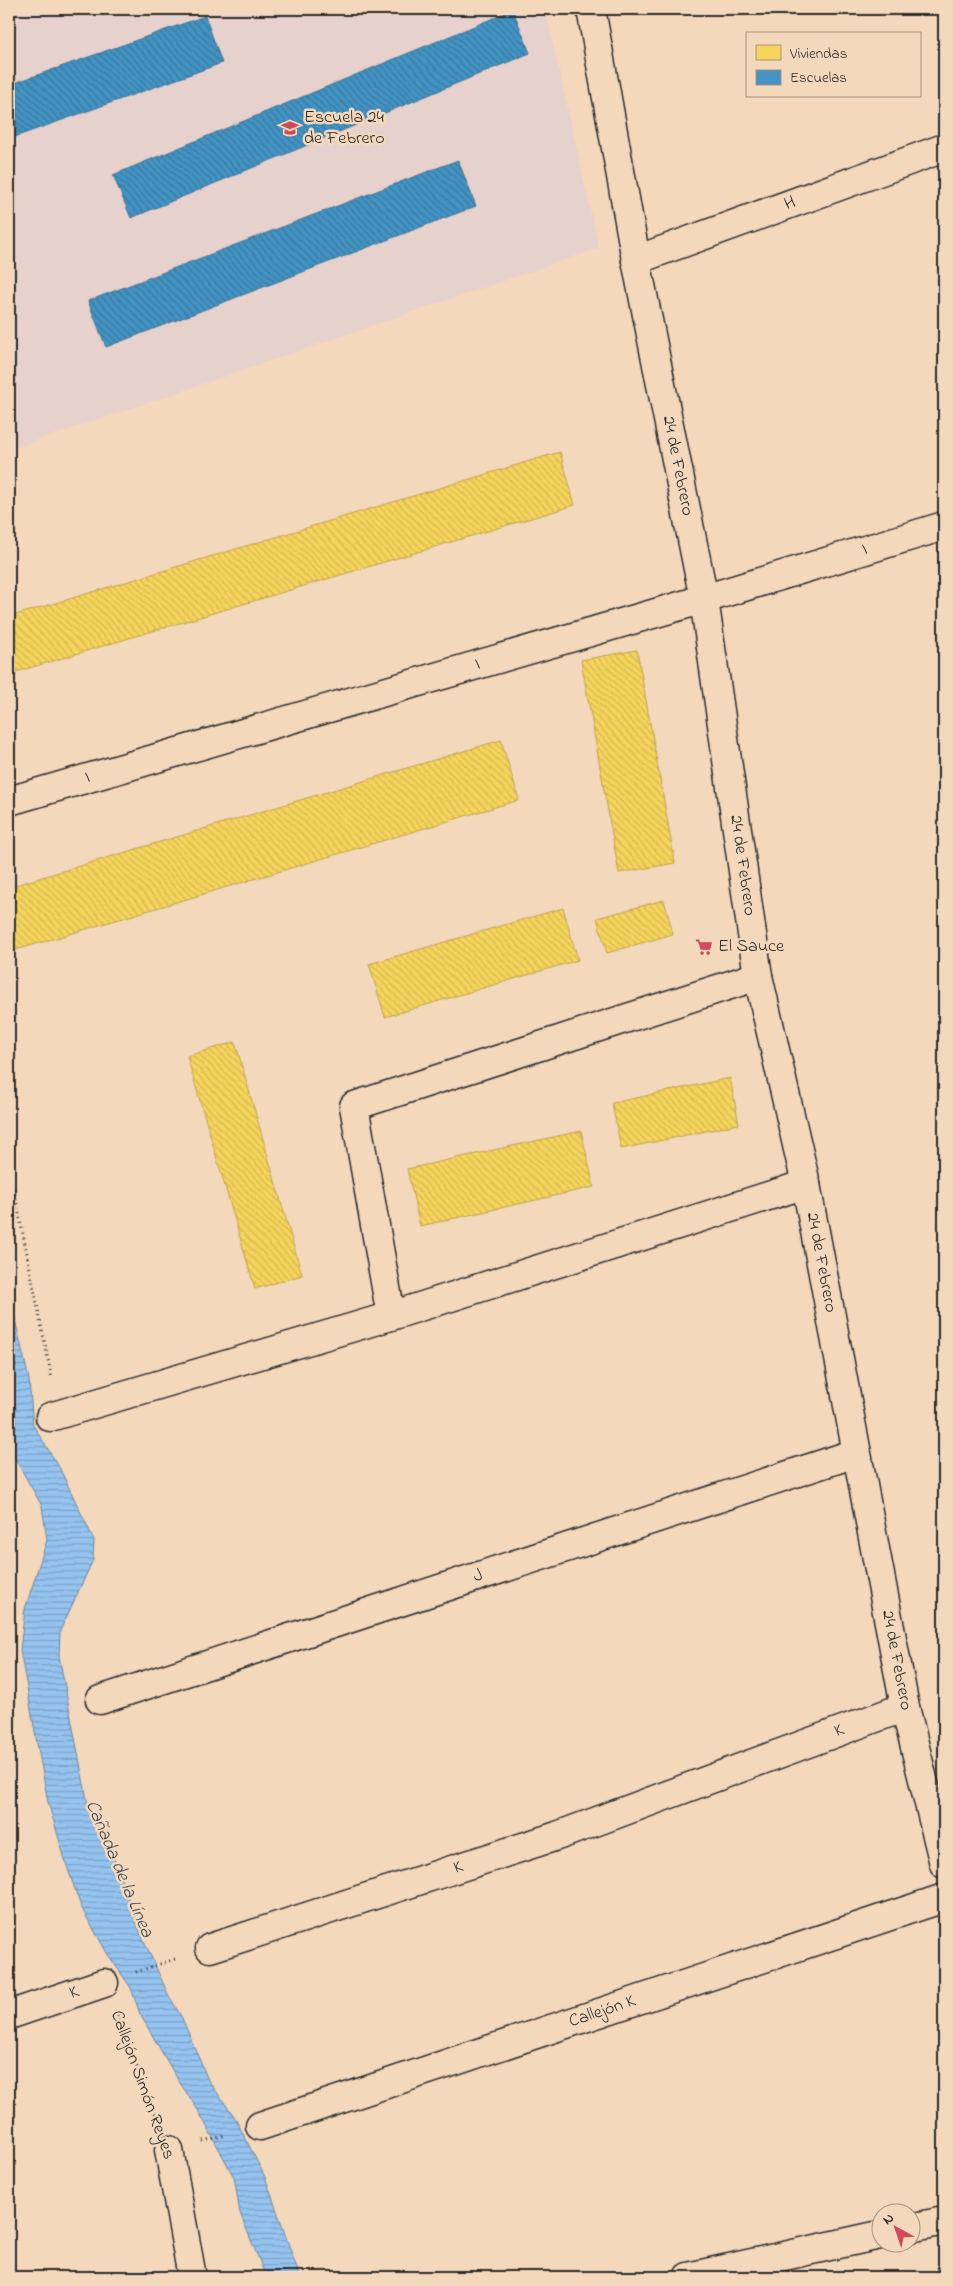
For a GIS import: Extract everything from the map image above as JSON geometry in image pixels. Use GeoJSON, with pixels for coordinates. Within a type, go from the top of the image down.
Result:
{"type":"FeatureCollection","features":[{"type":"Feature","properties":{"kind":"street","name":"24 de Febrero"},"geometry":{"type":"LineString","coordinates":[[591,9],[636,260],[704,598],[758,976],[806,1184],[905,1707],[944,1864]]}},
{"type":"Feature","properties":{"kind":"street","name":"H"},"geometry":{"type":"LineString","coordinates":[[636,260],[944,148]]}},
{"type":"Feature","properties":{"kind":"street","name":"I"},"geometry":{"type":"LineString","coordinates":[[9,801],[944,526]]}},
{"type":"Feature","properties":{"kind":"street"},"geometry":{"type":"LineString","coordinates":[[391,1316],[354,1106],[758,976]]}},
{"type":"Feature","properties":{"kind":"street"},"geometry":{"type":"LineString","coordinates":[[55,1416],[391,1316],[806,1184]]}},
{"type":"Feature","properties":{"kind":"street","name":"J"},"geometry":{"type":"LineString","coordinates":[[100,1700],[856,1453]]}},
{"type":"Feature","properties":{"kind":"street","name":"K"},"geometry":{"type":"LineString","coordinates":[[210,1948],[558,1836],[905,1707]]}},
{"type":"Feature","properties":{"kind":"street","name":"Callejón K"},"geometry":{"type":"LineString","coordinates":[[260,2126],[944,1898]]}},
{"type":"Feature","properties":{"kind":"street","name":"K"},"geometry":{"type":"LineString","coordinates":[[9,2015],[104,1983]]}},
{"type":"Feature","properties":{"kind":"street","name":"Callejón Simón Reyes"},"geometry":{"type":"LineString","coordinates":[[168,2150],[192,2277]]}},
{"type":"Feature","properties":{"kind":"street"},"geometry":{"type":"LineString","coordinates":[[920,2226],[944,2221]]}},
{"type":"Feature","properties":{"kind":"street"},"geometry":{"type":"LineString","coordinates":[[688,2277],[870,2237]]}},
{"type":"Feature","properties":{"kind":"path"},"geometry":{"type":"LineString","coordinates":[[9,1164],[55,1416]]}},
{"type":"Feature","properties":{"kind":"path"},"geometry":{"type":"LineString","coordinates":[[104,1983],[210,1948]]}},
{"type":"Feature","properties":{"kind":"path","name":"Callejón Simón Reyes"},"geometry":{"type":"LineString","coordinates":[[104,1983],[168,2150]]}},
{"type":"Feature","properties":{"kind":"path"},"geometry":{"type":"LineString","coordinates":[[168,2150],[260,2126]]}},
{"type":"Feature","properties":{"kind":"shaded area","name":"Escuela 24 de Febrero"},"geometry":{"type":"Polygon","coordinates":[[[9,9],[545,9],[599,248],[9,450],[9,9]]]}},
{"type":"Feature","properties":{"kind":"water"},"geometry":{"type":"Polygon","coordinates":[[[9,1293],[29,1380],[33,1425],[59,1467],[94,1540],[93,1560],[60,1631],[59,1656],[89,1810],[111,1851],[141,1934],[168,1994],[182,2018],[208,2080],[234,2116],[265,2177],[300,2277],[266,2277],[240,2213],[234,2177],[198,2110],[178,2080],[140,2014],[131,1988],[107,1953],[81,1907],[48,1802],[20,1650],[25,1609],[47,1540],[42,1506],[13,1455],[9,1439],[9,1293]]]}},
{"type":"Feature","properties":{"kind":"building: Viviendas"},"geometry":{"type":"Polygon","coordinates":[[[560,452],[575,505],[9,674],[9,617],[560,452]]]}},
{"type":"Feature","properties":{"kind":"building: Viviendas"},"geometry":{"type":"Polygon","coordinates":[[[637,650],[675,863],[619,873],[581,660],[637,650]]]}},
{"type":"Feature","properties":{"kind":"building: Viviendas"},"geometry":{"type":"Polygon","coordinates":[[[501,740],[519,800],[9,952],[9,887],[501,740]]]}},
{"type":"Feature","properties":{"kind":"building: Viviendas"},"geometry":{"type":"Polygon","coordinates":[[[664,900],[673,934],[607,953],[597,918],[664,900]]]}},
{"type":"Feature","properties":{"kind":"building: Viviendas"},"geometry":{"type":"Polygon","coordinates":[[[563,908],[578,960],[385,1017],[369,964],[563,908]]]}},
{"type":"Feature","properties":{"kind":"building: Viviendas"},"geometry":{"type":"Polygon","coordinates":[[[235,1042],[302,1275],[255,1289],[187,1056],[235,1042]]]}},
{"type":"Feature","properties":{"kind":"building: Viviendas"},"geometry":{"type":"Polygon","coordinates":[[[730,1078],[739,1124],[621,1149],[612,1103],[730,1078]]]}},
{"type":"Feature","properties":{"kind":"building: Viviendas"},"geometry":{"type":"Polygon","coordinates":[[[581,1131],[594,1187],[420,1226],[407,1169],[581,1131]]]}},
{"type":"Feature","properties":{"kind":"building: Escuelas"},"geometry":{"type":"Polygon","coordinates":[[[513,10],[530,53],[131,218],[113,175],[513,10]]]}},
{"type":"Feature","properties":{"kind":"building: Escuelas"},"geometry":{"type":"Polygon","coordinates":[[[205,16],[222,63],[9,139],[9,85],[205,16]]]}},
{"type":"Feature","properties":{"kind":"building: Escuelas"},"geometry":{"type":"Polygon","coordinates":[[[458,160],[476,206],[106,347],[88,301],[458,160]]]}},
{"type":"Feature","properties":{"kind":"place","name":"Escuela 24 de Febrero"},"geometry":{"type":"Point","coordinates":[290,128]}},
{"type":"Feature","properties":{"kind":"place","name":"El Sauce"},"geometry":{"type":"Point","coordinates":[704,947]}},
{"type":"Feature","properties":{"kind":"water label","name":"Cañada de la Línea"},"geometry":{"type":"Point","coordinates":[119,1869]}}]}
